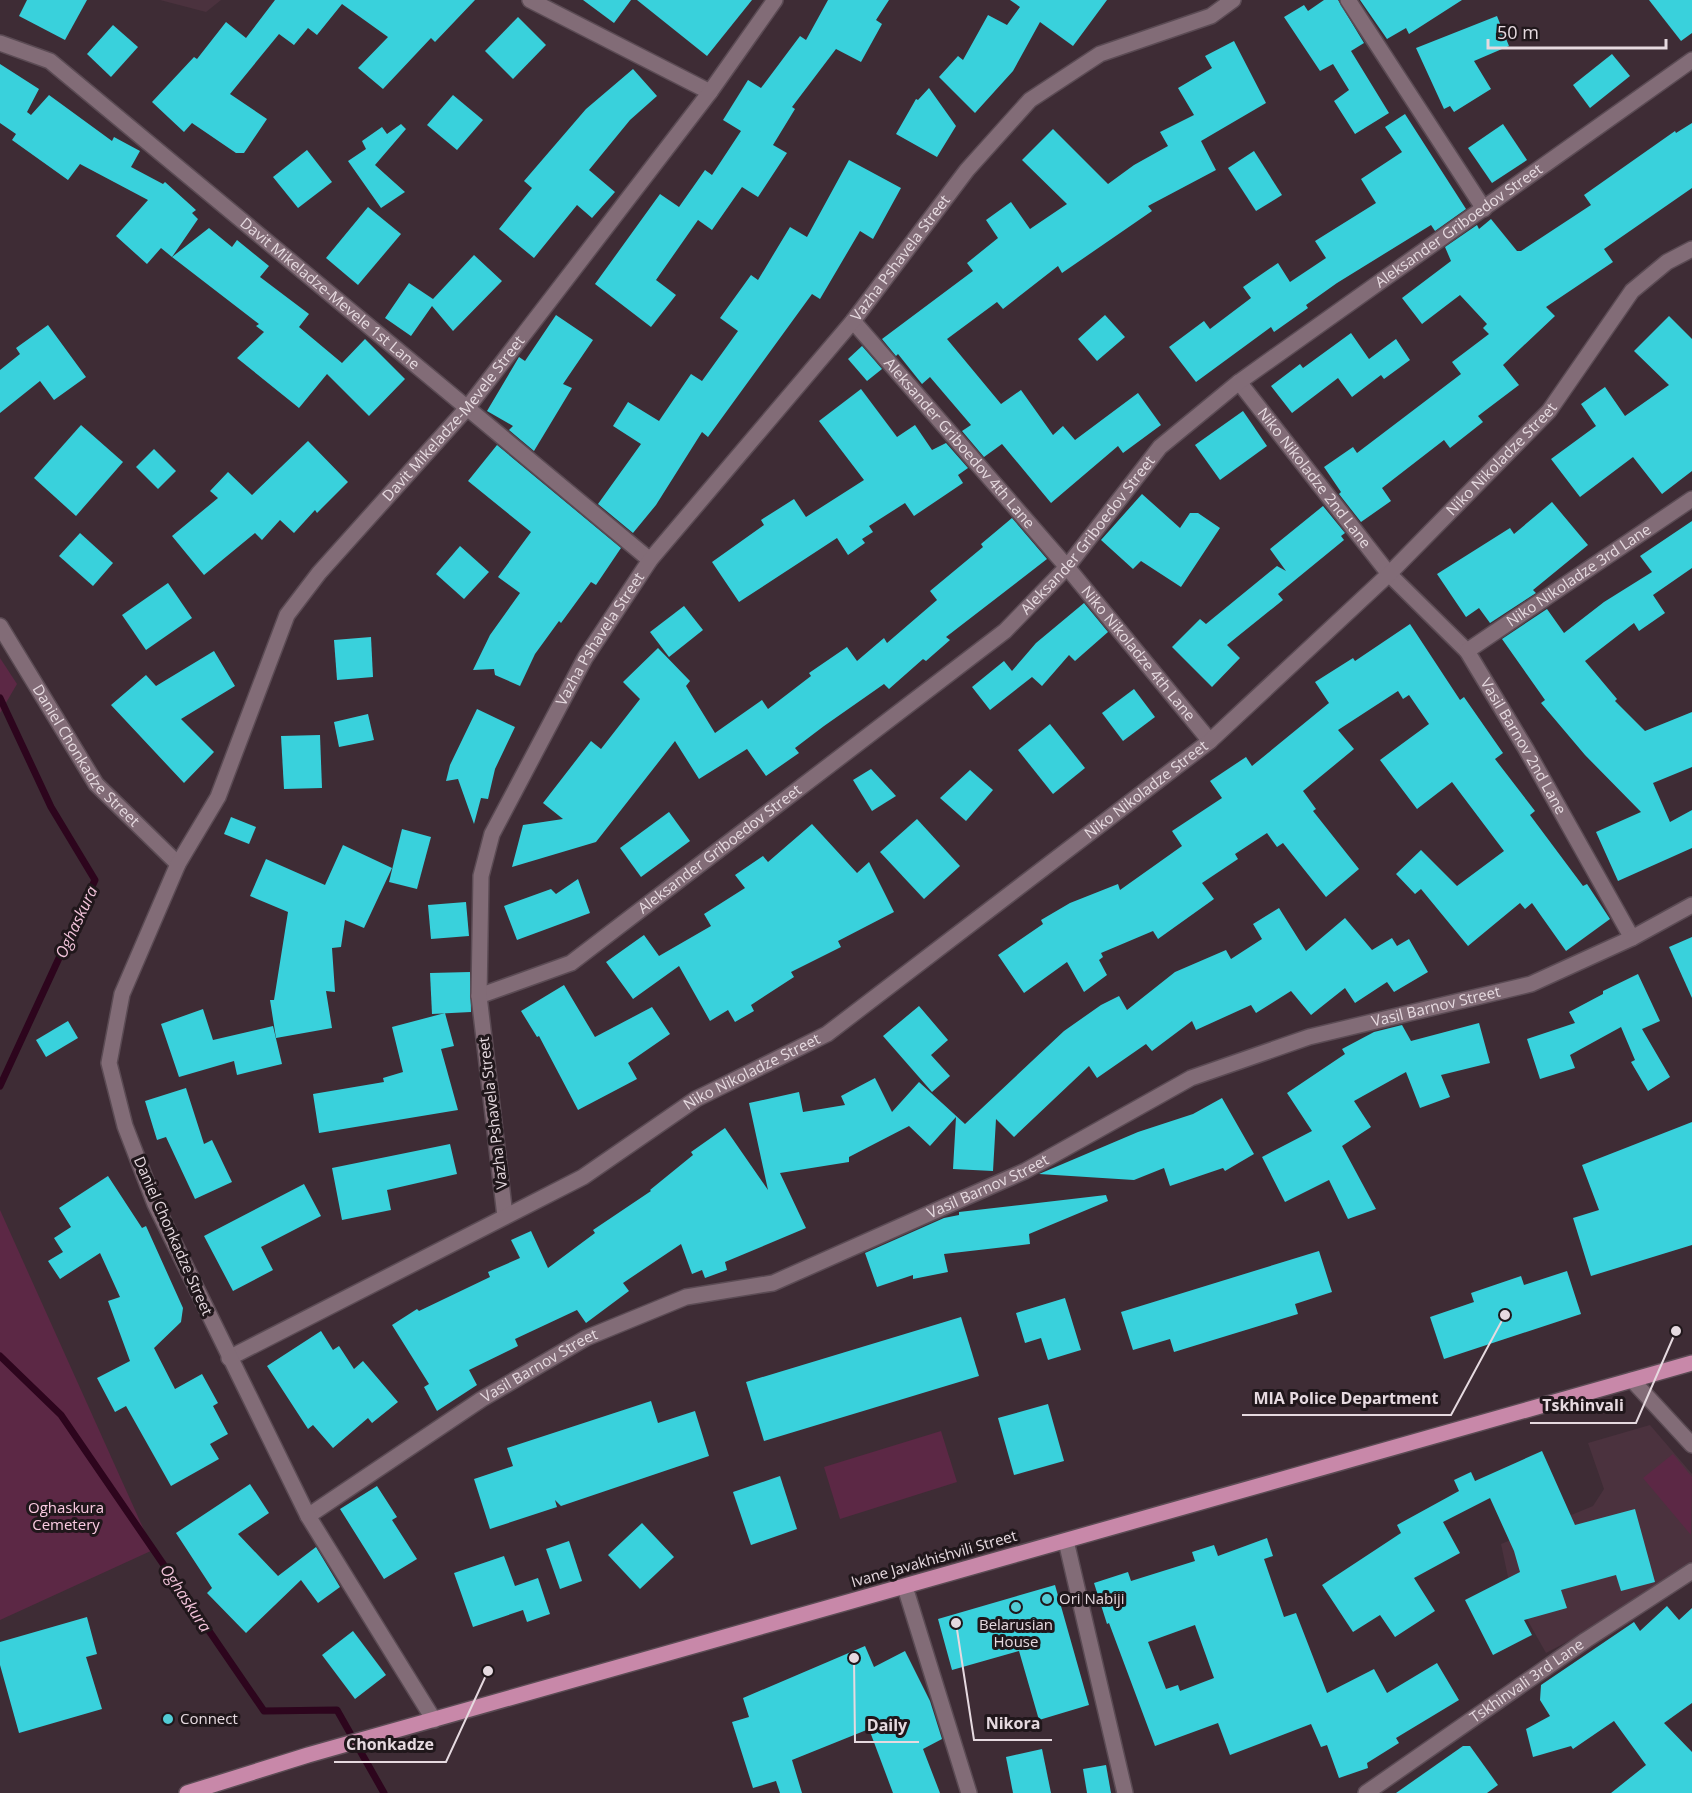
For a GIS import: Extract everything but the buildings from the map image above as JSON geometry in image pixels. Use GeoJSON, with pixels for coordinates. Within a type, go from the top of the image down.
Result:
{"type":"FeatureCollection","features":[{"type":"Feature","properties":{"kind":"main road","name":"Ivane Javakhishvili Street"},"geometry":{"type":"LineString","coordinates":[[187,1793],[308,1755],[1692,1363]]}},
{"type":"Feature","properties":{"kind":"street"},"geometry":{"type":"LineString","coordinates":[[530,0],[710,92]]}},
{"type":"Feature","properties":{"kind":"street","name":"Davit Mikeladze-Mevele Street"},"geometry":{"type":"LineString","coordinates":[[178,864],[218,797],[287,615],[319,573],[468,407],[710,92],[775,0]]}},
{"type":"Feature","properties":{"kind":"street","name":"Vazha Pshavela Street"},"geometry":{"type":"LineString","coordinates":[[505,1216],[479,996],[481,876],[492,834],[585,658],[650,560],[853,321],[967,170],[1030,100],[1100,54],[1211,16],[1233,0]]}},
{"type":"Feature","properties":{"kind":"street"},"geometry":{"type":"LineString","coordinates":[[1348,0],[1484,209]]}},
{"type":"Feature","properties":{"kind":"street","name":"Davit Mikeladze-Mevele 1st Lane"},"geometry":{"type":"LineString","coordinates":[[0,43],[50,61],[650,560]]}},
{"type":"Feature","properties":{"kind":"street","name":"Aleksander Griboedov Street"},"geometry":{"type":"LineString","coordinates":[[479,996],[571,963],[1005,632],[1067,567],[1160,447],[1239,382],[1692,60]]}},
{"type":"Feature","properties":{"kind":"street","name":"Niko Nikoladze Street"},"geometry":{"type":"LineString","coordinates":[[505,1216],[583,1177],[696,1099],[827,1034],[1210,741],[1389,574],[1549,411],[1632,291],[1667,262],[1692,249]]}},
{"type":"Feature","properties":{"kind":"street","name":"Aleksander Griboedov 4th Lane"},"geometry":{"type":"LineString","coordinates":[[853,321],[1067,567]]}},
{"type":"Feature","properties":{"kind":"street","name":"Niko Nikoladze 2nd Lane"},"geometry":{"type":"LineString","coordinates":[[1239,382],[1389,574]]}},
{"type":"Feature","properties":{"kind":"street","name":"Niko Nikoladze 3rd Lane"},"geometry":{"type":"LineString","coordinates":[[1467,651],[1692,498]]}},
{"type":"Feature","properties":{"kind":"street","name":"Niko Nikoladze 4th Lane"},"geometry":{"type":"LineString","coordinates":[[1067,567],[1210,741]]}},
{"type":"Feature","properties":{"kind":"street","name":"Vasil Barnov 2nd Lane"},"geometry":{"type":"LineString","coordinates":[[1389,574],[1467,651],[1526,749],[1632,938]]}},
{"type":"Feature","properties":{"kind":"street","name":"Daniel Chonkadze Street"},"geometry":{"type":"LineString","coordinates":[[0,626],[96,784],[178,864],[122,994],[109,1063],[125,1126],[155,1204],[308,1516],[434,1720]]}},
{"type":"Feature","properties":{"kind":"street","name":"Vasil Barnov Street"},"geometry":{"type":"LineString","coordinates":[[308,1516],[482,1399],[586,1338],[686,1297],[773,1283],[1025,1171],[1191,1078],[1309,1037],[1531,984],[1632,938],[1692,905]]}},
{"type":"Feature","properties":{"kind":"street"},"geometry":{"type":"LineString","coordinates":[[229,1358],[505,1216]]}},
{"type":"Feature","properties":{"kind":"street"},"geometry":{"type":"LineString","coordinates":[[1632,1380],[1692,1445]]}},
{"type":"Feature","properties":{"kind":"street"},"geometry":{"type":"LineString","coordinates":[[1066,1541],[1125,1793]]}},
{"type":"Feature","properties":{"kind":"street","name":"Tskhinvali 3rd Lane"},"geometry":{"type":"LineString","coordinates":[[1366,1793],[1586,1640],[1692,1571]]}},
{"type":"Feature","properties":{"kind":"street"},"geometry":{"type":"LineString","coordinates":[[905,1587],[969,1793]]}},
{"type":"Feature","properties":{"kind":"shaded area"},"geometry":{"type":"Polygon","coordinates":[[[160,0],[221,0],[206,12],[160,0]]]}},
{"type":"Feature","properties":{"kind":"shaded area"},"geometry":{"type":"Polygon","coordinates":[[[1650,1425],[1692,1474],[1692,1562],[1658,1594],[1546,1653],[1511,1591],[1501,1544],[1593,1506],[1604,1489],[1588,1443],[1650,1425]]]}},
{"type":"Feature","properties":{"kind":"green space"},"geometry":{"type":"Polygon","coordinates":[[[0,658],[17,684],[0,713],[0,658]]]}},
{"type":"Feature","properties":{"kind":"green space","name":"Oghaskura Cemetery"},"geometry":{"type":"Polygon","coordinates":[[[0,1210],[153,1550],[0,1620],[0,1210]]]}},
{"type":"Feature","properties":{"kind":"green space"},"geometry":{"type":"Polygon","coordinates":[[[941,1431],[957,1482],[840,1519],[824,1467],[941,1431]]]}},
{"type":"Feature","properties":{"kind":"green space"},"geometry":{"type":"Polygon","coordinates":[[[1673,1454],[1692,1477],[1691,1535],[1643,1478],[1673,1454]]]}},
{"type":"Feature","properties":{"kind":"waterway","name":"Oghaskura"},"geometry":{"type":"LineString","coordinates":[[0,698],[51,807],[95,880],[0,1086]]}},
{"type":"Feature","properties":{"kind":"waterway","name":"Oghaskura"},"geometry":{"type":"LineString","coordinates":[[0,1356],[61,1415],[264,1711],[337,1710],[384,1793]]}},
{"type":"Feature","properties":{"kind":"place","name":"MIA Police Department"},"geometry":{"type":"Point","coordinates":[1505,1315]}},
{"type":"Feature","properties":{"kind":"place","name":"Tskhinvali"},"geometry":{"type":"Point","coordinates":[1676,1331]}},
{"type":"Feature","properties":{"kind":"place","name":"Ori Nabiji"},"geometry":{"type":"Point","coordinates":[1047,1599]}},
{"type":"Feature","properties":{"kind":"place","name":"Belarusian House"},"geometry":{"type":"Point","coordinates":[1016,1607]}},
{"type":"Feature","properties":{"kind":"place","name":"Nikora"},"geometry":{"type":"Point","coordinates":[956,1623]}},
{"type":"Feature","properties":{"kind":"place","name":"Daily"},"geometry":{"type":"Point","coordinates":[854,1658]}},
{"type":"Feature","properties":{"kind":"place","name":"Chonkadze"},"geometry":{"type":"Point","coordinates":[488,1671]}},
{"type":"Feature","properties":{"kind":"place","name":"Connect"},"geometry":{"type":"Point","coordinates":[168,1719]}}]}
